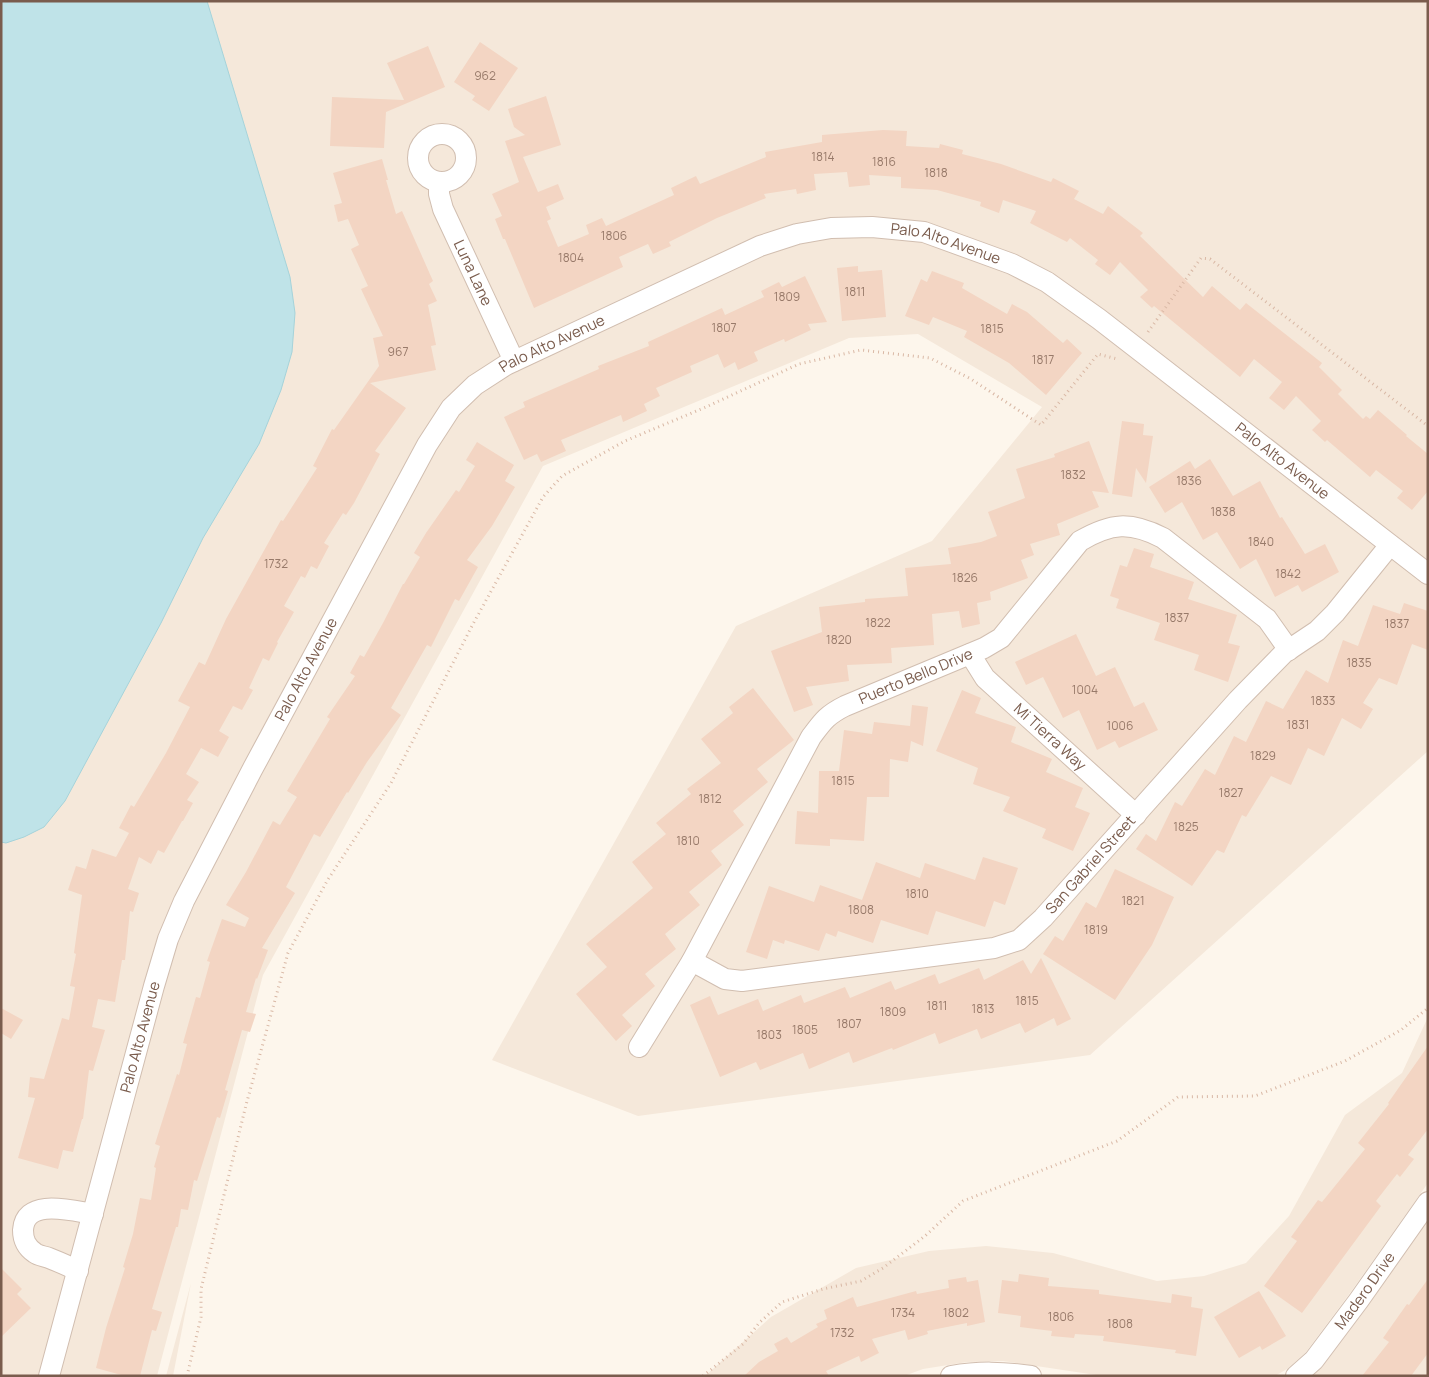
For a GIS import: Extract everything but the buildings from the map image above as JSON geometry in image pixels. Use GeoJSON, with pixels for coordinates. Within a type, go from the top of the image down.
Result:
{"type":"FeatureCollection","features":[{"type":"Feature","properties":{"kind":"street","name":"Luna Lane"},"geometry":{"type":"LineString","coordinates":[[439,182],[439,194],[443,209],[514,361]]}},
{"type":"Feature","properties":{"kind":"street","name":"Palo Alto Avenue"},"geometry":{"type":"LineString","coordinates":[[49,1376],[154,986],[168,939],[184,901],[252,770],[427,445],[451,408],[475,385],[514,361],[760,246],[797,234],[831,228],[872,227],[924,232],[1012,264],[1047,282],[1136,348],[1428,574]]}},
{"type":"Feature","properties":{"kind":"street","name":"Puerto Bello Drive"},"geometry":{"type":"LineString","coordinates":[[639,1047],[692,962],[821,723],[830,714],[845,706],[984,648],[1002,638],[1080,541],[1093,533],[1111,526],[1130,526],[1146,529],[1162,538],[1267,619],[1289,650]]}},
{"type":"Feature","properties":{"kind":"street","name":"San Gabriel Street"},"geometry":{"type":"LineString","coordinates":[[692,962],[725,979],[742,981],[986,949],[1019,940],[1043,918],[1238,700],[1272,665],[1317,630],[1335,613],[1390,545]]}},
{"type":"Feature","properties":{"kind":"street","name":"Mi Tierra Way"},"geometry":{"type":"LineString","coordinates":[[970,654],[985,678],[1136,815]]}},
{"type":"Feature","properties":{"kind":"street","name":"Madero Drive"},"geometry":{"type":"LineString","coordinates":[[1296,1376],[1314,1360],[1428,1202]]}},
{"type":"Feature","properties":{"kind":"street"},"geometry":{"type":"LineString","coordinates":[[78,1271],[48,1257],[37,1255],[28,1248],[23,1238],[23,1226],[28,1216],[37,1210],[48,1207],[93,1214]]}},
{"type":"Feature","properties":{"kind":"street"},"geometry":{"type":"LineString","coordinates":[[951,1376],[969,1373],[1002,1372],[1030,1376]]}},
{"type":"Feature","properties":{"kind":"path"},"geometry":{"type":"LineString","coordinates":[[187,1376],[201,1317],[201,1289],[246,1106],[288,953],[328,881],[391,783],[473,624],[543,497],[562,476],[625,441],[706,407],[799,364],[861,350],[930,358],[971,379],[1042,425],[1098,354],[1122,360],[1136,348],[1201,258],[1210,259],[1428,426]]}},
{"type":"Feature","properties":{"kind":"path"},"geometry":{"type":"LineString","coordinates":[[703,1376],[742,1344],[759,1323],[782,1302],[823,1289],[861,1281],[883,1268],[925,1236],[963,1201],[1117,1141],[1178,1096],[1255,1096],[1345,1061],[1401,1030],[1428,1008]]}},
{"type":"Feature","properties":{"kind":"shaded area"},"geometry":{"type":"Polygon","coordinates":[[[1,1],[1428,1],[1428,751],[1090,1055],[638,1116],[492,1060],[736,626],[932,541],[1042,407],[918,334],[849,338],[543,466],[263,975],[157,1376],[1,1376],[1,1]]]}},
{"type":"Feature","properties":{"kind":"shaded area"},"geometry":{"type":"Polygon","coordinates":[[[1428,1017],[1428,1183],[1306,1352],[1287,1369],[1275,1376],[1103,1376],[1003,1361],[967,1362],[923,1369],[904,1376],[705,1376],[771,1317],[856,1268],[929,1251],[986,1246],[1053,1253],[1157,1281],[1204,1276],[1246,1263],[1289,1216],[1345,1115],[1402,1073],[1428,1017]]]}},
{"type":"Feature","properties":{"kind":"shaded area"},"geometry":{"type":"Polygon","coordinates":[[[1428,1220],[1428,1376],[1312,1376],[1322,1367],[1367,1307],[1428,1220]]]}},
{"type":"Feature","properties":{"kind":"shaded area"},"geometry":{"type":"Polygon","coordinates":[[[191,1283],[173,1376],[166,1376],[191,1283]]]}},
{"type":"Feature","properties":{"kind":"water"},"geometry":{"type":"Polygon","coordinates":[[[1,1],[207,1],[290,277],[295,313],[292,352],[281,390],[259,444],[203,538],[161,623],[65,801],[44,827],[6,843],[1,842],[1,1]]]}}]}
